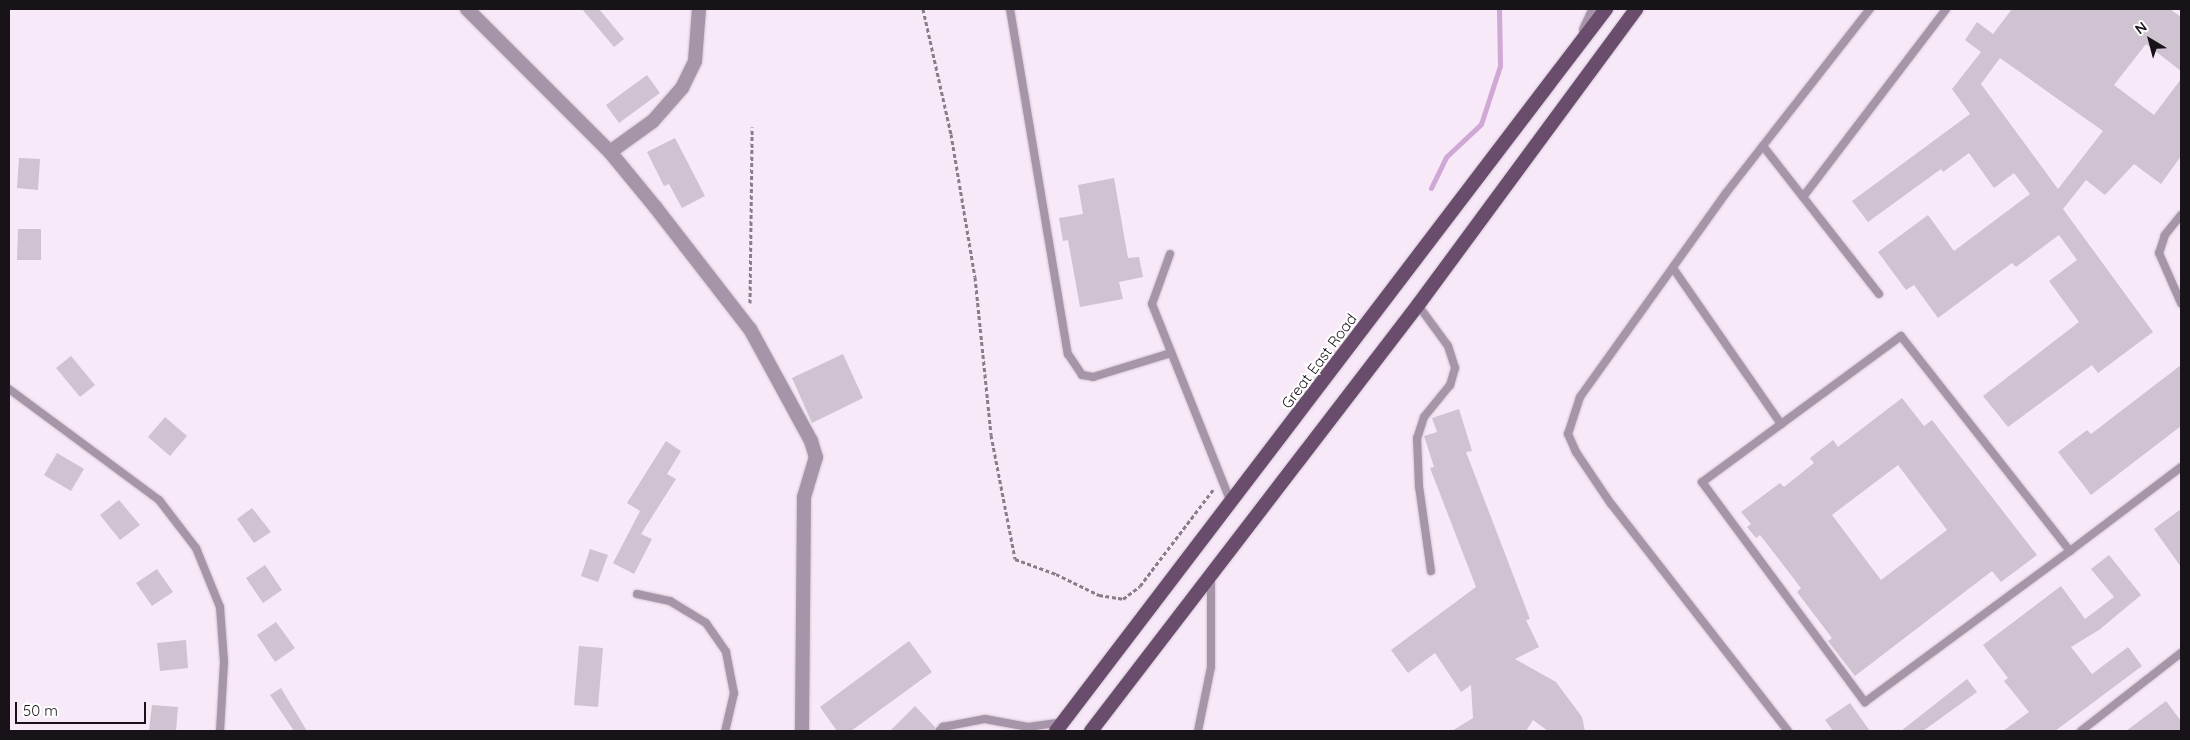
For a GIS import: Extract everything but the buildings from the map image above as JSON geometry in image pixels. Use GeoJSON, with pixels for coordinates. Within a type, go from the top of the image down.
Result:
{"type":"FeatureCollection","features":[{"type":"Feature","properties":{"kind":"main road","name":"Great East Road"},"geometry":{"type":"LineString","coordinates":[[1060,727],[1606,9]]}},
{"type":"Feature","properties":{"kind":"main road"},"geometry":{"type":"LineString","coordinates":[[1092,731],[1418,305],[1636,9]]}},
{"type":"Feature","properties":{"kind":"street"},"geometry":{"type":"LineString","coordinates":[[467,9],[610,152],[750,329],[811,441],[816,457],[804,497],[802,731]]}},
{"type":"Feature","properties":{"kind":"street"},"geometry":{"type":"LineString","coordinates":[[610,152],[653,121],[682,88],[695,60],[699,9]]}},
{"type":"Feature","properties":{"kind":"street"},"geometry":{"type":"LineString","coordinates":[[1581,42],[1596,9]]}},
{"type":"Feature","properties":{"kind":"lane"},"geometry":{"type":"LineString","coordinates":[[1010,9],[1068,354],[1082,375],[1093,377],[1171,353]]}},
{"type":"Feature","properties":{"kind":"lane"},"geometry":{"type":"LineString","coordinates":[[1788,731],[1611,504],[1576,452],[1568,434],[1580,397],[1672,268],[1763,146],[1870,9]]}},
{"type":"Feature","properties":{"kind":"lane"},"geometry":{"type":"LineString","coordinates":[[1803,197],[1946,9]]}},
{"type":"Feature","properties":{"kind":"lane"},"geometry":{"type":"LineString","coordinates":[[1763,146],[1879,294]]}},
{"type":"Feature","properties":{"kind":"lane"},"geometry":{"type":"LineString","coordinates":[[2181,214],[2166,235],[2160,253],[2181,302]]}},
{"type":"Feature","properties":{"kind":"lane"},"geometry":{"type":"LineString","coordinates":[[1170,254],[1152,304],[1231,503]]}},
{"type":"Feature","properties":{"kind":"lane"},"geometry":{"type":"LineString","coordinates":[[1672,268],[1781,424]]}},
{"type":"Feature","properties":{"kind":"lane"},"geometry":{"type":"LineString","coordinates":[[1418,305],[1448,346],[1455,368],[1450,385],[1424,417],[1417,438],[1419,486],[1431,571]]}},
{"type":"Feature","properties":{"kind":"lane"},"geometry":{"type":"LineString","coordinates":[[2070,551],[1900,336],[1702,482],[1865,702],[2070,551],[2181,467]]}},
{"type":"Feature","properties":{"kind":"lane"},"geometry":{"type":"LineString","coordinates":[[9,389],[159,500],[196,548],[220,607],[224,662],[220,731]]}},
{"type":"Feature","properties":{"kind":"lane"},"geometry":{"type":"LineString","coordinates":[[1198,731],[1212,667],[1211,575]]}},
{"type":"Feature","properties":{"kind":"lane"},"geometry":{"type":"LineString","coordinates":[[637,594],[670,601],[706,623],[726,652],[734,693],[724,731]]}},
{"type":"Feature","properties":{"kind":"lane"},"geometry":{"type":"LineString","coordinates":[[2081,731],[2181,653]]}},
{"type":"Feature","properties":{"kind":"lane"},"geometry":{"type":"LineString","coordinates":[[939,731],[943,727],[985,719],[1028,727],[1060,727]]}},
{"type":"Feature","properties":{"kind":"path"},"geometry":{"type":"LineString","coordinates":[[923,9],[953,143],[975,277],[991,435],[1015,559],[1056,574],[1099,595],[1123,599],[1140,586],[1221,479]]}},
{"type":"Feature","properties":{"kind":"path"},"geometry":{"type":"LineString","coordinates":[[750,329],[752,127]]}},
{"type":"Feature","properties":{"kind":"waterway"},"geometry":{"type":"LineString","coordinates":[[1431,188],[1446,157],[1481,124],[1500,66],[1499,9]]}}]}
